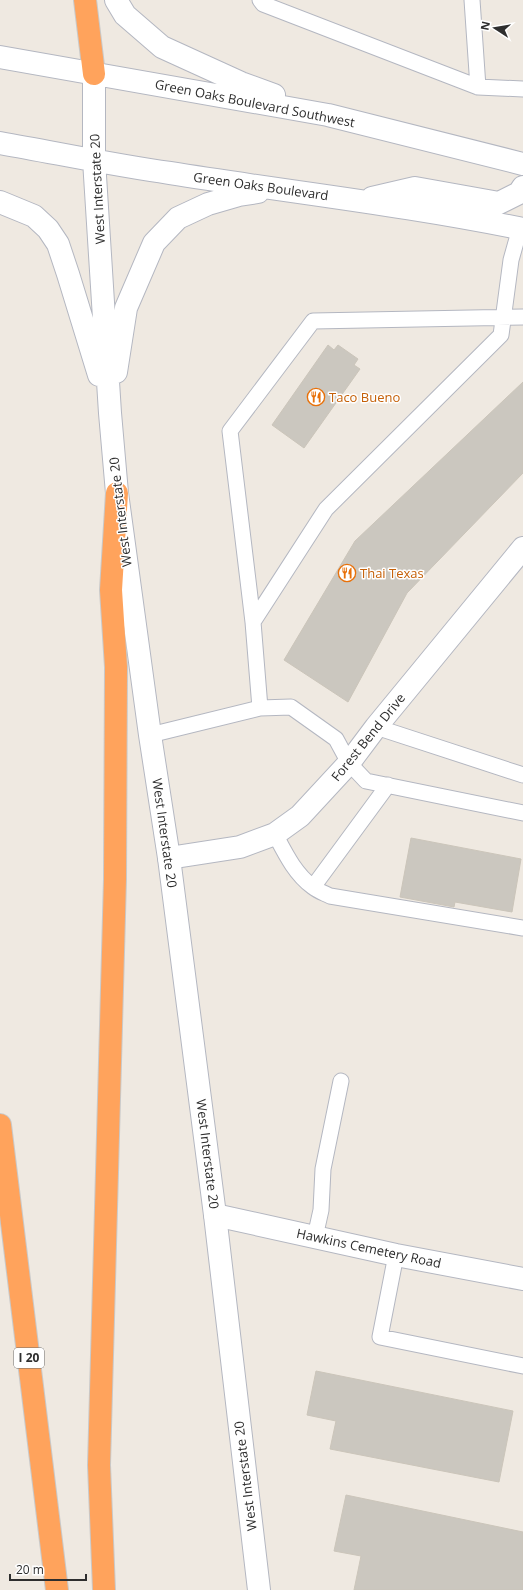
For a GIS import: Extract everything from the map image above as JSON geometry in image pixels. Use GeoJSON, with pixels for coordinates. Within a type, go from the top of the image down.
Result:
{"type":"FeatureCollection","features":[{"type":"Feature","properties":{"kind":"highway"},"geometry":{"type":"LineString","coordinates":[[84,0],[94,74]]}},
{"type":"Feature","properties":{"kind":"highway"},"geometry":{"type":"LineString","coordinates":[[104,1590],[99,1465],[115,879],[116,667],[111,590],[117,493]]}},
{"type":"Feature","properties":{"kind":"highway","name":"I 20"},"geometry":{"type":"LineString","coordinates":[[0,1125],[57,1590]]}},
{"type":"Feature","properties":{"kind":"main road"},"geometry":{"type":"LineString","coordinates":[[116,0],[125,15],[162,47],[241,83],[328,115]]}},
{"type":"Feature","properties":{"kind":"main road","name":"Green Oaks Boulevard Southwest"},"geometry":{"type":"LineString","coordinates":[[0,57],[328,115],[515,163]]}},
{"type":"Feature","properties":{"kind":"main road","name":"West Interstate 20"},"geometry":{"type":"LineString","coordinates":[[94,74],[94,160],[110,413],[117,493],[150,735],[169,858],[216,1215],[258,1590]]}},
{"type":"Feature","properties":{"kind":"main road","name":"Green Oaks Boulevard"},"geometry":{"type":"LineString","coordinates":[[0,143],[168,173],[363,200],[522,227]]}},
{"type":"Feature","properties":{"kind":"main road"},"geometry":{"type":"LineString","coordinates":[[363,200],[415,188],[499,203],[519,193],[523,187]]}},
{"type":"Feature","properties":{"kind":"main road"},"geometry":{"type":"LineString","coordinates":[[110,413],[126,308],[154,243],[178,218],[208,204],[239,195],[263,191],[307,193]]}},
{"type":"Feature","properties":{"kind":"main road"},"geometry":{"type":"LineString","coordinates":[[0,202],[34,216],[48,229],[58,244],[110,413]]}},
{"type":"Feature","properties":{"kind":"main road","name":"Forest Bend Drive"},"geometry":{"type":"LineString","coordinates":[[169,858],[240,847],[275,834],[300,816],[349,764],[376,727],[523,548]]}},
{"type":"Feature","properties":{"kind":"main road","name":"Hawkins Cemetery Road"},"geometry":{"type":"LineString","coordinates":[[216,1215],[396,1255],[523,1279]]}},
{"type":"Feature","properties":{"kind":"lane"},"geometry":{"type":"LineString","coordinates":[[260,0],[263,4],[478,87],[523,88]]}},
{"type":"Feature","properties":{"kind":"lane"},"geometry":{"type":"LineString","coordinates":[[472,0],[478,87]]}},
{"type":"Feature","properties":{"kind":"lane"},"geometry":{"type":"LineString","coordinates":[[253,622],[326,509],[500,335],[511,260],[522,227]]}},
{"type":"Feature","properties":{"kind":"lane"},"geometry":{"type":"LineString","coordinates":[[260,708],[253,622],[230,431],[313,321],[523,316]]}},
{"type":"Feature","properties":{"kind":"lane"},"geometry":{"type":"LineString","coordinates":[[150,735],[260,708],[291,708],[336,739],[349,764],[366,781],[523,813]]}},
{"type":"Feature","properties":{"kind":"lane"},"geometry":{"type":"LineString","coordinates":[[376,727],[523,775]]}},
{"type":"Feature","properties":{"kind":"lane"},"geometry":{"type":"LineString","coordinates":[[313,888],[388,785]]}},
{"type":"Feature","properties":{"kind":"lane"},"geometry":{"type":"LineString","coordinates":[[275,834],[286,856],[300,874],[313,888],[330,896],[523,928]]}},
{"type":"Feature","properties":{"kind":"lane"},"geometry":{"type":"LineString","coordinates":[[315,1237],[321,1210],[323,1169],[341,1081]]}},
{"type":"Feature","properties":{"kind":"lane"},"geometry":{"type":"LineString","coordinates":[[396,1255],[380,1337],[523,1366]]}},
{"type":"Feature","properties":{"kind":"building","name":"Taco Bueno"},"geometry":{"type":"Polygon","coordinates":[[[328,345],[334,350],[338,345],[358,359],[354,365],[360,369],[304,448],[272,425],[328,345]]]}},
{"type":"Feature","properties":{"kind":"building"},"geometry":{"type":"Polygon","coordinates":[[[523,382],[523,473],[407,593],[348,702],[284,660],[355,541],[523,382]]]}},
{"type":"Feature","properties":{"kind":"building"},"geometry":{"type":"Polygon","coordinates":[[[411,838],[521,859],[512,912],[455,902],[454,907],[400,897],[411,838]]]}},
{"type":"Feature","properties":{"kind":"building"},"geometry":{"type":"Polygon","coordinates":[[[316,1371],[513,1411],[499,1482],[330,1449],[336,1421],[307,1415],[316,1371]]]}},
{"type":"Feature","properties":{"kind":"building"},"geometry":{"type":"Polygon","coordinates":[[[346,1495],[523,1532],[523,1590],[354,1590],[361,1556],[334,1551],[346,1495]]]}},
{"type":"Feature","properties":{"kind":"place","name":"Taco Bueno"},"geometry":{"type":"Point","coordinates":[316,397]}},
{"type":"Feature","properties":{"kind":"place","name":"Thai Texas"},"geometry":{"type":"Point","coordinates":[347,573]}}]}
